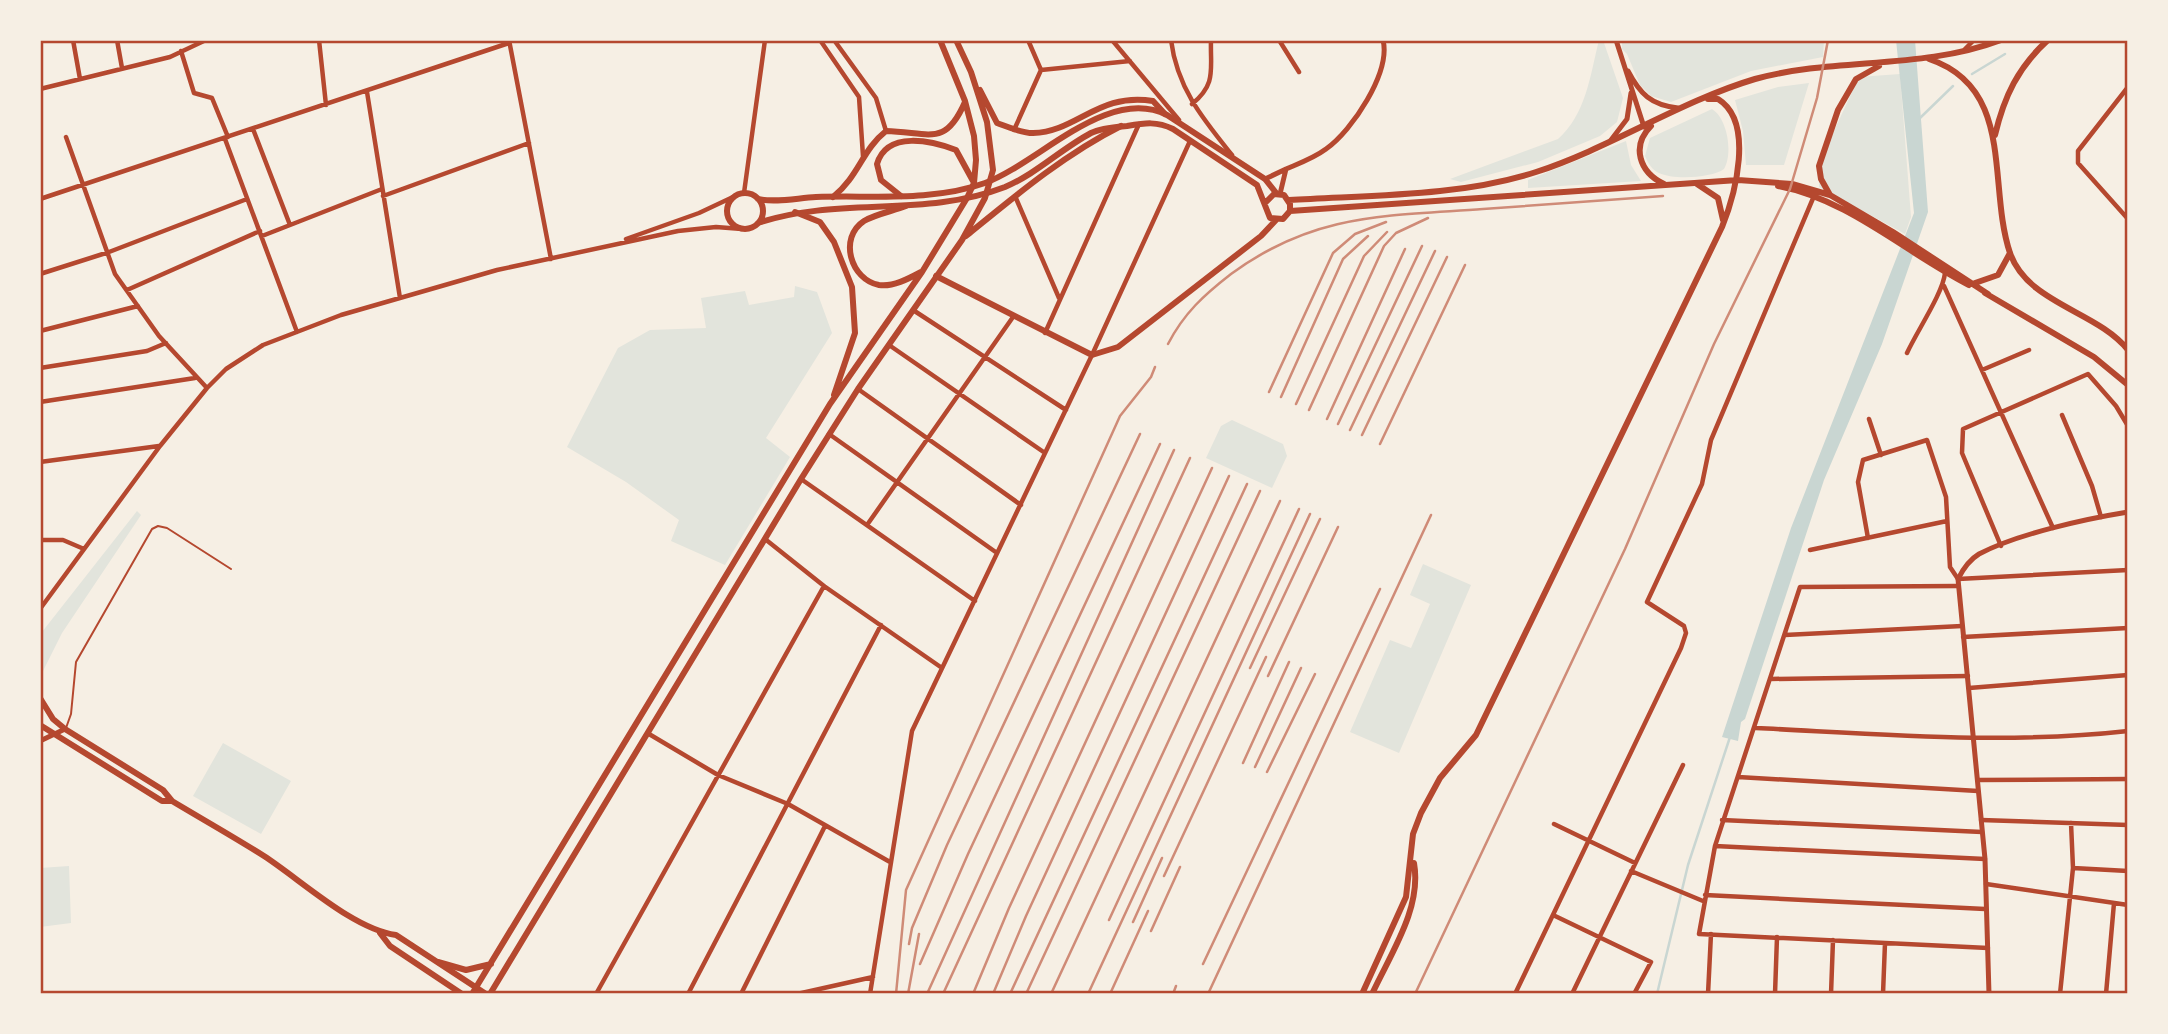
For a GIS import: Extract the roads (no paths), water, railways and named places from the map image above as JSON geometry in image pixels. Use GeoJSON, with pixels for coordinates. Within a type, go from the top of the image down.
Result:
{"type":"FeatureCollection","features":[{"type":"Feature","properties":{"kind":"main road"},"geometry":{"type":"LineString","coordinates":[[474,991],[830,404],[922,272],[956,218],[974,183],[976,160],[965,101],[940,40]]}},
{"type":"Feature","properties":{"kind":"main road"},"geometry":{"type":"LineString","coordinates":[[956,40],[997,123],[1014,130],[1046,132],[1096,107],[1140,99],[1153,101],[1165,114]]}},
{"type":"Feature","properties":{"kind":"main road"},"geometry":{"type":"LineString","coordinates":[[1276,220],[1267,215],[1266,202],[1257,186],[1161,123],[1139,123],[1093,132],[1006,186],[930,205],[830,207],[795,212],[742,229],[732,223],[726,213],[733,197],[744,193],[758,198],[928,195],[985,183],[1014,169],[1085,124],[1132,107],[1150,107],[1181,123],[1265,179],[1289,200],[1477,185],[1533,173],[1761,78],[1926,58],[1962,52],[2001,40]]}},
{"type":"Feature","properties":{"kind":"main road"},"geometry":{"type":"LineString","coordinates":[[2048,40],[2014,80],[2003,104],[1995,137],[1996,172],[2010,253],[2026,278],[2128,351]]}},
{"type":"Feature","properties":{"kind":"main road"},"geometry":{"type":"LineString","coordinates":[[1926,58],[1947,66],[1968,83],[1981,100],[1995,137]]}},
{"type":"Feature","properties":{"kind":"main road"},"geometry":{"type":"LineString","coordinates":[[1830,195],[1819,175],[1819,163],[1841,103],[1856,79],[1884,63]]}},
{"type":"Feature","properties":{"kind":"main road"},"geometry":{"type":"LineString","coordinates":[[380,933],[396,935],[438,962],[474,991],[488,994],[649,734],[801,479],[858,389],[962,240],[985,198],[993,170],[987,121],[971,72]]}},
{"type":"Feature","properties":{"kind":"main road"},"geometry":{"type":"LineString","coordinates":[[1362,994],[1406,897],[1413,854],[1413,834],[1421,813],[1440,778],[1476,735],[1723,227],[1738,180],[1739,152],[1731,114],[1722,101],[1708,99]]}},
{"type":"Feature","properties":{"kind":"main road"},"geometry":{"type":"LineString","coordinates":[[833,197],[847,186],[873,141],[886,131],[946,133],[954,126],[965,101]]}},
{"type":"Feature","properties":{"kind":"main road"},"geometry":{"type":"LineString","coordinates":[[1658,121],[1642,137],[1639,155],[1644,169],[1666,185]]}},
{"type":"Feature","properties":{"kind":"main road"},"geometry":{"type":"LineString","coordinates":[[962,240],[1015,196],[1098,138],[1121,127]]}},
{"type":"Feature","properties":{"kind":"main road"},"geometry":{"type":"LineString","coordinates":[[901,196],[881,180],[877,164],[889,147],[907,141],[926,142],[956,150],[963,158],[974,183]]}},
{"type":"Feature","properties":{"kind":"main road"},"geometry":{"type":"LineString","coordinates":[[1738,180],[1814,195],[2106,365],[2128,385]]}},
{"type":"Feature","properties":{"kind":"main road"},"geometry":{"type":"LineString","coordinates":[[1290,211],[1738,180],[1792,184],[1830,195],[1894,232],[1988,294]]}},
{"type":"Feature","properties":{"kind":"main road"},"geometry":{"type":"LineString","coordinates":[[1695,183],[1711,191],[1720,201],[1723,227]]}},
{"type":"Feature","properties":{"kind":"main road"},"geometry":{"type":"LineString","coordinates":[[1266,202],[1279,194]]}},
{"type":"Feature","properties":{"kind":"main road"},"geometry":{"type":"LineString","coordinates":[[758,198],[763,212],[758,223]]}},
{"type":"Feature","properties":{"kind":"main road"},"geometry":{"type":"LineString","coordinates":[[936,276],[1092,355],[1118,346],[1261,236],[1276,220],[1286,217],[1290,211],[1289,200]]}},
{"type":"Feature","properties":{"kind":"main road"},"geometry":{"type":"LineString","coordinates":[[906,206],[863,222],[852,237],[850,250],[854,269],[866,281],[881,286],[899,283],[922,272]]}},
{"type":"Feature","properties":{"kind":"main road"},"geometry":{"type":"LineString","coordinates":[[795,212],[820,222],[834,242],[852,287],[856,333],[830,404]]}},
{"type":"Feature","properties":{"kind":"main road"},"geometry":{"type":"LineString","coordinates":[[1973,283],[1981,284],[1998,275],[2010,253]]}},
{"type":"Feature","properties":{"kind":"main road"},"geometry":{"type":"LineString","coordinates":[[40,698],[53,719],[65,729],[163,790],[172,801],[262,855],[380,933],[390,946],[462,994]]}},
{"type":"Feature","properties":{"kind":"main road"},"geometry":{"type":"LineString","coordinates":[[40,725],[162,801],[172,801]]}},
{"type":"Feature","properties":{"kind":"main road"},"geometry":{"type":"LineString","coordinates":[[1372,994],[1415,901],[1418,884],[1413,854]]}},
{"type":"Feature","properties":{"kind":"main road"},"geometry":{"type":"LineString","coordinates":[[438,962],[466,970],[491,964]]}},
{"type":"Feature","properties":{"kind":"main road"},"geometry":{"type":"LineString","coordinates":[[444,982],[456,994]]}},
{"type":"Feature","properties":{"kind":"street"},"geometry":{"type":"LineString","coordinates":[[73,40],[80,79]]}},
{"type":"Feature","properties":{"kind":"street"},"geometry":{"type":"LineString","coordinates":[[117,40],[122,68]]}},
{"type":"Feature","properties":{"kind":"street"},"geometry":{"type":"LineString","coordinates":[[40,89],[170,57],[206,40]]}},
{"type":"Feature","properties":{"kind":"street"},"geometry":{"type":"LineString","coordinates":[[318,40],[326,105]]}},
{"type":"Feature","properties":{"kind":"street"},"geometry":{"type":"LineString","coordinates":[[744,193],[765,40]]}},
{"type":"Feature","properties":{"kind":"street"},"geometry":{"type":"LineString","coordinates":[[820,40],[859,97],[863,160]]}},
{"type":"Feature","properties":{"kind":"street"},"geometry":{"type":"LineString","coordinates":[[834,40],[876,98],[886,131]]}},
{"type":"Feature","properties":{"kind":"street"},"geometry":{"type":"LineString","coordinates":[[1014,130],[1041,70],[1028,40]]}},
{"type":"Feature","properties":{"kind":"street"},"geometry":{"type":"LineString","coordinates":[[1112,40],[1181,123]]}},
{"type":"Feature","properties":{"kind":"street"},"geometry":{"type":"LineString","coordinates":[[1171,40],[1177,75],[1192,104],[1234,159]]}},
{"type":"Feature","properties":{"kind":"street"},"geometry":{"type":"LineString","coordinates":[[1192,104],[1208,89],[1212,74],[1211,40]]}},
{"type":"Feature","properties":{"kind":"street"},"geometry":{"type":"LineString","coordinates":[[1279,40],[1299,72]]}},
{"type":"Feature","properties":{"kind":"street"},"geometry":{"type":"LineString","coordinates":[[1265,179],[1327,149],[1358,113],[1379,73],[1385,51],[1382,40]]}},
{"type":"Feature","properties":{"kind":"street"},"geometry":{"type":"LineString","coordinates":[[1616,40],[1644,127],[1642,137]]}},
{"type":"Feature","properties":{"kind":"street"},"geometry":{"type":"LineString","coordinates":[[1962,52],[1975,40]]}},
{"type":"Feature","properties":{"kind":"street"},"geometry":{"type":"LineString","coordinates":[[40,199],[85,187],[509,42],[551,260]]}},
{"type":"Feature","properties":{"kind":"street"},"geometry":{"type":"LineString","coordinates":[[181,51],[194,93],[212,98],[297,332]]}},
{"type":"Feature","properties":{"kind":"street"},"geometry":{"type":"LineString","coordinates":[[1621,59],[1643,95],[1657,104],[1687,108]]}},
{"type":"Feature","properties":{"kind":"street"},"geometry":{"type":"LineString","coordinates":[[1041,70],[1130,61]]}},
{"type":"Feature","properties":{"kind":"street"},"geometry":{"type":"LineString","coordinates":[[2128,87],[2078,151],[2078,163],[2128,219]]}},
{"type":"Feature","properties":{"kind":"street"},"geometry":{"type":"LineString","coordinates":[[1603,145],[1616,136],[1627,119],[1631,90]]}},
{"type":"Feature","properties":{"kind":"street"},"geometry":{"type":"LineString","coordinates":[[367,92],[400,298]]}},
{"type":"Feature","properties":{"kind":"street"},"geometry":{"type":"LineString","coordinates":[[1044,333],[1139,123]]}},
{"type":"Feature","properties":{"kind":"street"},"geometry":{"type":"LineString","coordinates":[[253,129],[290,225]]}},
{"type":"Feature","properties":{"kind":"street"},"geometry":{"type":"LineString","coordinates":[[66,137],[115,274],[166,343],[207,388]]}},
{"type":"Feature","properties":{"kind":"street"},"geometry":{"type":"LineString","coordinates":[[870,994],[912,732],[1092,355],[1190,141]]}},
{"type":"Feature","properties":{"kind":"street"},"geometry":{"type":"LineString","coordinates":[[383,196],[529,143]]}},
{"type":"Feature","properties":{"kind":"street"},"geometry":{"type":"LineString","coordinates":[[1279,194],[1286,169]]}},
{"type":"Feature","properties":{"kind":"street"},"geometry":{"type":"LineString","coordinates":[[127,290],[261,233],[290,225],[382,190]]}},
{"type":"Feature","properties":{"kind":"street"},"geometry":{"type":"LineString","coordinates":[[1515,994],[1686,633],[1684,626],[1647,602],[1702,484],[1711,440],[1814,195]]}},
{"type":"Feature","properties":{"kind":"street"},"geometry":{"type":"LineString","coordinates":[[1015,196],[1060,299]]}},
{"type":"Feature","properties":{"kind":"street"},"geometry":{"type":"LineString","coordinates":[[609,246],[699,213],[733,197]]}},
{"type":"Feature","properties":{"kind":"street"},"geometry":{"type":"LineString","coordinates":[[40,274],[109,252],[247,199]]}},
{"type":"Feature","properties":{"kind":"street"},"geometry":{"type":"LineString","coordinates":[[40,609],[160,446],[207,388],[226,369],[263,345],[341,315],[497,270],[678,230],[716,227],[742,229]]}},
{"type":"Feature","properties":{"kind":"street"},"geometry":{"type":"LineString","coordinates":[[1945,273],[1944,286],[2053,528]]}},
{"type":"Feature","properties":{"kind":"street"},"geometry":{"type":"LineString","coordinates":[[1908,354],[1930,305],[1944,286]]}},
{"type":"Feature","properties":{"kind":"street"},"geometry":{"type":"LineString","coordinates":[[40,331],[138,306]]}},
{"type":"Feature","properties":{"kind":"street"},"geometry":{"type":"LineString","coordinates":[[913,310],[1066,410]]}},
{"type":"Feature","properties":{"kind":"street"},"geometry":{"type":"LineString","coordinates":[[867,525],[1013,317]]}},
{"type":"Feature","properties":{"kind":"street"},"geometry":{"type":"LineString","coordinates":[[40,368],[147,351],[166,343]]}},
{"type":"Feature","properties":{"kind":"street"},"geometry":{"type":"LineString","coordinates":[[889,345],[1045,453]]}},
{"type":"Feature","properties":{"kind":"street"},"geometry":{"type":"LineString","coordinates":[[1982,370],[2029,350]]}},
{"type":"Feature","properties":{"kind":"street"},"geometry":{"type":"LineString","coordinates":[[2001,546],[1962,453],[1963,429],[2088,374],[2116,406],[2128,426]]}},
{"type":"Feature","properties":{"kind":"street"},"geometry":{"type":"LineString","coordinates":[[40,402],[196,378]]}},
{"type":"Feature","properties":{"kind":"street"},"geometry":{"type":"LineString","coordinates":[[858,389],[1021,505]]}},
{"type":"Feature","properties":{"kind":"street"},"geometry":{"type":"LineString","coordinates":[[2062,415],[2101,517]]}},
{"type":"Feature","properties":{"kind":"street"},"geometry":{"type":"LineString","coordinates":[[1869,419],[1881,454]]}},
{"type":"Feature","properties":{"kind":"street"},"geometry":{"type":"LineString","coordinates":[[830,434],[997,553]]}},
{"type":"Feature","properties":{"kind":"street"},"geometry":{"type":"LineString","coordinates":[[1868,538],[1858,482],[1863,460],[1927,440],[1946,498],[1950,568],[1958,582],[1986,884],[1989,994]]}},
{"type":"Feature","properties":{"kind":"street"},"geometry":{"type":"LineString","coordinates":[[40,462],[160,446]]}},
{"type":"Feature","properties":{"kind":"street"},"geometry":{"type":"LineString","coordinates":[[801,479],[975,601]]}},
{"type":"Feature","properties":{"kind":"street"},"geometry":{"type":"LineString","coordinates":[[1958,582],[1967,564],[1979,554],[2053,528],[2128,512]]}},
{"type":"Feature","properties":{"kind":"street"},"geometry":{"type":"LineString","coordinates":[[1810,550],[1947,521]]}},
{"type":"Feature","properties":{"kind":"street"},"geometry":{"type":"LineString","coordinates":[[765,539],[824,586],[942,668]]}},
{"type":"Feature","properties":{"kind":"street"},"geometry":{"type":"LineString","coordinates":[[40,540],[63,540],[84,549]]}},
{"type":"Feature","properties":{"kind":"street"},"geometry":{"type":"LineString","coordinates":[[1987,948],[1699,934],[1702,898],[1714,846],[1756,728],[1800,587],[1958,582],[2128,570]]}},
{"type":"Feature","properties":{"kind":"street"},"geometry":{"type":"LineString","coordinates":[[596,994],[824,586]]}},
{"type":"Feature","properties":{"kind":"street"},"geometry":{"type":"LineString","coordinates":[[688,994],[881,625]]}},
{"type":"Feature","properties":{"kind":"street"},"geometry":{"type":"LineString","coordinates":[[1785,635],[1962,626]]}},
{"type":"Feature","properties":{"kind":"street"},"geometry":{"type":"LineString","coordinates":[[1963,637],[2128,628]]}},
{"type":"Feature","properties":{"kind":"street"},"geometry":{"type":"LineString","coordinates":[[1969,688],[2128,675]]}},
{"type":"Feature","properties":{"kind":"street"},"geometry":{"type":"LineString","coordinates":[[1770,679],[1968,676]]}},
{"type":"Feature","properties":{"kind":"street"},"geometry":{"type":"LineString","coordinates":[[1756,728],[1974,738],[2085,736],[2128,731]]}},
{"type":"Feature","properties":{"kind":"street"},"geometry":{"type":"LineString","coordinates":[[40,741],[65,729]]}},
{"type":"Feature","properties":{"kind":"street"},"geometry":{"type":"LineString","coordinates":[[649,734],[718,775],[789,804],[890,862]]}},
{"type":"Feature","properties":{"kind":"street"},"geometry":{"type":"LineString","coordinates":[[1572,994],[1683,765]]}},
{"type":"Feature","properties":{"kind":"street"},"geometry":{"type":"LineString","coordinates":[[1738,777],[1978,791]]}},
{"type":"Feature","properties":{"kind":"street"},"geometry":{"type":"LineString","coordinates":[[1978,780],[2128,779]]}},
{"type":"Feature","properties":{"kind":"street"},"geometry":{"type":"LineString","coordinates":[[1722,820],[1982,832]]}},
{"type":"Feature","properties":{"kind":"street"},"geometry":{"type":"LineString","coordinates":[[1981,820],[2128,825]]}},
{"type":"Feature","properties":{"kind":"street"},"geometry":{"type":"LineString","coordinates":[[1554,824],[1635,863]]}},
{"type":"Feature","properties":{"kind":"street"},"geometry":{"type":"LineString","coordinates":[[2060,994],[2073,868],[2071,824]]}},
{"type":"Feature","properties":{"kind":"street"},"geometry":{"type":"LineString","coordinates":[[741,994],[825,826]]}},
{"type":"Feature","properties":{"kind":"street"},"geometry":{"type":"LineString","coordinates":[[1714,846],[1984,859]]}},
{"type":"Feature","properties":{"kind":"street"},"geometry":{"type":"LineString","coordinates":[[2073,868],[2128,871]]}},
{"type":"Feature","properties":{"kind":"street"},"geometry":{"type":"LineString","coordinates":[[1632,871],[1702,898],[1985,909]]}},
{"type":"Feature","properties":{"kind":"street"},"geometry":{"type":"LineString","coordinates":[[1986,884],[2127,906]]}},
{"type":"Feature","properties":{"kind":"street"},"geometry":{"type":"LineString","coordinates":[[2106,994],[2114,903]]}},
{"type":"Feature","properties":{"kind":"street"},"geometry":{"type":"LineString","coordinates":[[1553,915],[1600,935],[1651,962],[1634,994]]}},
{"type":"Feature","properties":{"kind":"street"},"geometry":{"type":"LineString","coordinates":[[1708,994],[1711,934]]}},
{"type":"Feature","properties":{"kind":"street"},"geometry":{"type":"LineString","coordinates":[[1775,994],[1777,937]]}},
{"type":"Feature","properties":{"kind":"street"},"geometry":{"type":"LineString","coordinates":[[1831,994],[1832,940]]}},
{"type":"Feature","properties":{"kind":"street"},"geometry":{"type":"LineString","coordinates":[[1883,994],[1885,943]]}},
{"type":"Feature","properties":{"kind":"street"},"geometry":{"type":"LineString","coordinates":[[797,994],[873,977]]}},
{"type":"Feature","properties":{"kind":"lane"},"geometry":{"type":"LineString","coordinates":[[65,729],[71,714],[76,662],[152,529],[158,526],[167,528],[231,569]]}},
{"type":"Feature","properties":{"kind":"waterway"},"geometry":{"type":"LineString","coordinates":[[1972,74],[2005,54]]}},
{"type":"Feature","properties":{"kind":"waterway"},"geometry":{"type":"LineString","coordinates":[[1920,118],[1953,86]]}},
{"type":"Feature","properties":{"kind":"waterway"},"geometry":{"type":"LineString","coordinates":[[1657,994],[1688,865],[1730,737]]}},
{"type":"Feature","properties":{"kind":"railway"},"geometry":{"type":"LineString","coordinates":[[1415,994],[1625,549],[1714,344],[1790,189],[1817,98],[1828,40]]}},
{"type":"Feature","properties":{"kind":"railway"},"geometry":{"type":"LineString","coordinates":[[1168,344],[1195,305],[1231,274],[1262,254],[1321,228],[1351,221],[1414,214],[1663,196]]}},
{"type":"Feature","properties":{"kind":"railway"},"geometry":{"type":"LineString","coordinates":[[1309,410],[1384,246],[1396,233],[1428,218]]}},
{"type":"Feature","properties":{"kind":"railway"},"geometry":{"type":"LineString","coordinates":[[1269,392],[1333,253],[1355,234],[1386,222]]}},
{"type":"Feature","properties":{"kind":"railway"},"geometry":{"type":"LineString","coordinates":[[1296,404],[1364,256],[1387,232]]}},
{"type":"Feature","properties":{"kind":"railway"},"geometry":{"type":"LineString","coordinates":[[1281,397],[1343,259],[1368,236]]}},
{"type":"Feature","properties":{"kind":"railway"},"geometry":{"type":"LineString","coordinates":[[1338,424],[1422,246]]}},
{"type":"Feature","properties":{"kind":"railway"},"geometry":{"type":"LineString","coordinates":[[1327,419],[1405,249]]}},
{"type":"Feature","properties":{"kind":"railway"},"geometry":{"type":"LineString","coordinates":[[1350,430],[1435,251]]}},
{"type":"Feature","properties":{"kind":"railway"},"geometry":{"type":"LineString","coordinates":[[1362,435],[1447,257]]}},
{"type":"Feature","properties":{"kind":"railway"},"geometry":{"type":"LineString","coordinates":[[1380,444],[1465,265]]}},
{"type":"Feature","properties":{"kind":"railway"},"geometry":{"type":"LineString","coordinates":[[896,994],[906,890],[1120,416],[1151,377],[1155,367]]}},
{"type":"Feature","properties":{"kind":"railway"},"geometry":{"type":"LineString","coordinates":[[909,944],[912,928],[947,845],[1140,434]]}},
{"type":"Feature","properties":{"kind":"railway"},"geometry":{"type":"LineString","coordinates":[[920,964],[968,854],[1160,444]]}},
{"type":"Feature","properties":{"kind":"railway"},"geometry":{"type":"LineString","coordinates":[[927,994],[1174,450]]}},
{"type":"Feature","properties":{"kind":"railway"},"geometry":{"type":"LineString","coordinates":[[943,994],[1190,458]]}},
{"type":"Feature","properties":{"kind":"railway"},"geometry":{"type":"LineString","coordinates":[[973,994],[1009,908],[1212,468]]}},
{"type":"Feature","properties":{"kind":"railway"},"geometry":{"type":"LineString","coordinates":[[993,994],[1026,916],[1229,476]]}},
{"type":"Feature","properties":{"kind":"railway"},"geometry":{"type":"LineString","coordinates":[[1010,994],[1247,484]]}},
{"type":"Feature","properties":{"kind":"railway"},"geometry":{"type":"LineString","coordinates":[[1026,994],[1260,491]]}},
{"type":"Feature","properties":{"kind":"railway"},"geometry":{"type":"LineString","coordinates":[[1051,994],[1280,501]]}},
{"type":"Feature","properties":{"kind":"railway"},"geometry":{"type":"LineString","coordinates":[[1109,920],[1299,509]]}},
{"type":"Feature","properties":{"kind":"railway"},"geometry":{"type":"LineString","coordinates":[[1088,994],[1310,514]]}},
{"type":"Feature","properties":{"kind":"railway"},"geometry":{"type":"LineString","coordinates":[[1208,994],[1431,515]]}},
{"type":"Feature","properties":{"kind":"railway"},"geometry":{"type":"LineString","coordinates":[[1250,668],[1320,519]]}},
{"type":"Feature","properties":{"kind":"railway"},"geometry":{"type":"LineString","coordinates":[[1268,676],[1338,527]]}},
{"type":"Feature","properties":{"kind":"railway"},"geometry":{"type":"LineString","coordinates":[[1203,964],[1380,589]]}},
{"type":"Feature","properties":{"kind":"railway"},"geometry":{"type":"LineString","coordinates":[[1164,876],[1266,657]]}},
{"type":"Feature","properties":{"kind":"railway"},"geometry":{"type":"LineString","coordinates":[[1243,763],[1289,662]]}},
{"type":"Feature","properties":{"kind":"railway"},"geometry":{"type":"LineString","coordinates":[[1255,767],[1301,668]]}},
{"type":"Feature","properties":{"kind":"railway"},"geometry":{"type":"LineString","coordinates":[[1267,772],[1315,674]]}},
{"type":"Feature","properties":{"kind":"railway"},"geometry":{"type":"LineString","coordinates":[[1133,922],[1162,858]]}},
{"type":"Feature","properties":{"kind":"railway"},"geometry":{"type":"LineString","coordinates":[[1151,931],[1180,867]]}},
{"type":"Feature","properties":{"kind":"railway"},"geometry":{"type":"LineString","coordinates":[[1110,994],[1148,911]]}},
{"type":"Feature","properties":{"kind":"railway"},"geometry":{"type":"LineString","coordinates":[[908,994],[919,934]]}},
{"type":"Feature","properties":{"kind":"railway"},"geometry":{"type":"LineString","coordinates":[[1173,994],[1176,986]]}}]}
